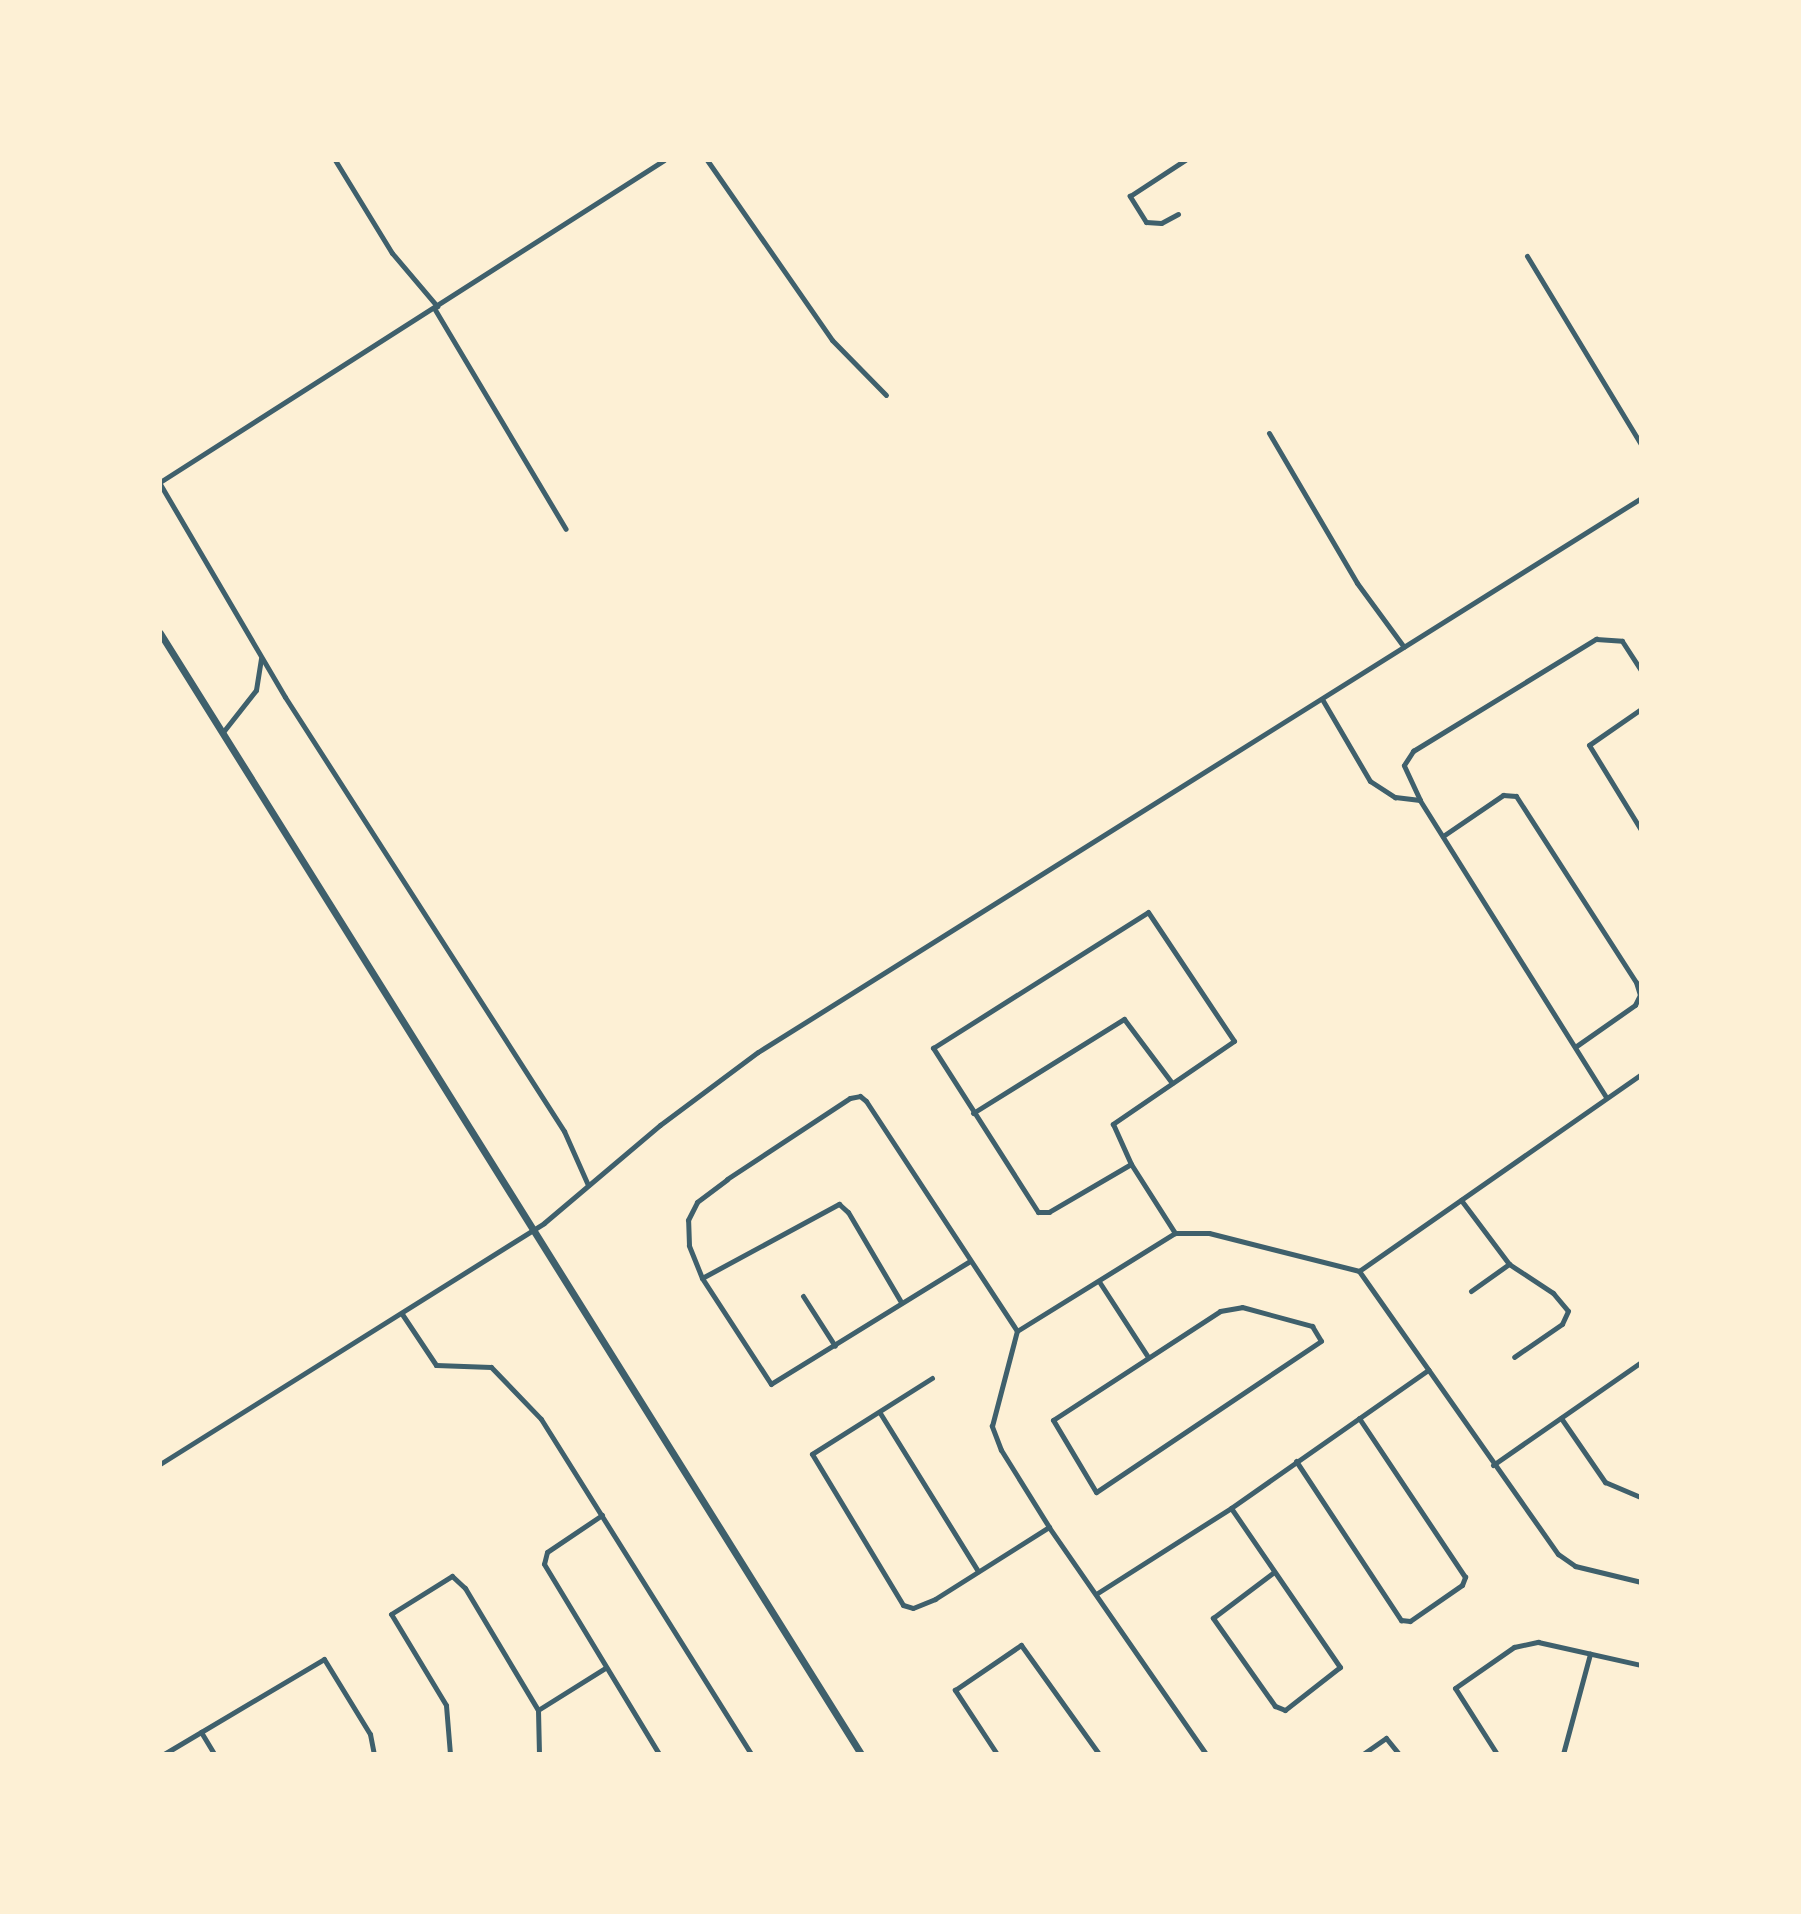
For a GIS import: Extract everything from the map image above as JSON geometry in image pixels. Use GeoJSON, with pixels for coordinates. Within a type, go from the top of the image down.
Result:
{"type":"FeatureCollection","features":[{"type":"Feature","properties":{"kind":"street"},"geometry":{"type":"LineString","coordinates":[[335,160],[392,253],[436,307],[566,529]]}},
{"type":"Feature","properties":{"kind":"street"},"geometry":{"type":"LineString","coordinates":[[588,1185],[576,1153],[543,1098],[261,657],[160,483],[664,160]]}},
{"type":"Feature","properties":{"kind":"street"},"geometry":{"type":"LineString","coordinates":[[707,160],[832,340],[886,395]]}},
{"type":"Feature","properties":{"kind":"street"},"geometry":{"type":"LineString","coordinates":[[1178,214],[1161,223],[1146,222],[1130,196],[1185,160]]}},
{"type":"Feature","properties":{"kind":"street"},"geometry":{"type":"LineString","coordinates":[[1527,256],[1641,444]]}},
{"type":"Feature","properties":{"kind":"street"},"geometry":{"type":"LineString","coordinates":[[1269,433],[1357,583],[1404,647]]}},
{"type":"Feature","properties":{"kind":"street"},"geometry":{"type":"LineString","coordinates":[[160,1464],[535,1229],[758,1052],[1641,498]]}},
{"type":"Feature","properties":{"kind":"street"},"geometry":{"type":"LineString","coordinates":[[160,633],[861,1754]]}},
{"type":"Feature","properties":{"kind":"street"},"geometry":{"type":"LineString","coordinates":[[1606,1097],[1420,800],[1404,765],[1413,751],[1596,639],[1622,641],[1641,670]]}},
{"type":"Feature","properties":{"kind":"street"},"geometry":{"type":"LineString","coordinates":[[223,732],[256,690],[261,657]]}},
{"type":"Feature","properties":{"kind":"street"},"geometry":{"type":"LineString","coordinates":[[1322,699],[1370,781],[1395,797],[1420,800]]}},
{"type":"Feature","properties":{"kind":"street"},"geometry":{"type":"LineString","coordinates":[[1641,709],[1589,745],[1641,830]]}},
{"type":"Feature","properties":{"kind":"street"},"geometry":{"type":"LineString","coordinates":[[1443,836],[1503,795],[1516,796],[1636,982],[1640,995],[1635,1005],[1575,1047]]}},
{"type":"Feature","properties":{"kind":"street"},"geometry":{"type":"LineString","coordinates":[[1131,1164],[1040,1213],[973,1114],[933,1046],[1148,912],[1234,1042],[1114,1123],[1131,1164],[1175,1233]]}},
{"type":"Feature","properties":{"kind":"street"},"geometry":{"type":"LineString","coordinates":[[973,1114],[1124,1019],[1172,1083]]}},
{"type":"Feature","properties":{"kind":"street"},"geometry":{"type":"LineString","coordinates":[[1359,1271],[1641,1074]]}},
{"type":"Feature","properties":{"kind":"street"},"geometry":{"type":"LineString","coordinates":[[970,1261],[773,1384],[754,1363],[702,1278],[688,1240],[688,1220],[697,1202],[850,1098],[860,1096],[1017,1331]]}},
{"type":"Feature","properties":{"kind":"street"},"geometry":{"type":"LineString","coordinates":[[1461,1200],[1509,1264],[1553,1293],[1568,1311],[1562,1324],[1514,1357]]}},
{"type":"Feature","properties":{"kind":"street"},"geometry":{"type":"LineString","coordinates":[[702,1278],[839,1204],[848,1212],[901,1302]]}},
{"type":"Feature","properties":{"kind":"street"},"geometry":{"type":"LineString","coordinates":[[1206,1754],[1049,1527],[993,1431],[1017,1331],[1100,1283],[1175,1233],[1209,1233],[1359,1271],[1493,1465],[1563,1559],[1641,1582]]}},
{"type":"Feature","properties":{"kind":"street"},"geometry":{"type":"LineString","coordinates":[[1471,1291],[1509,1264]]}},
{"type":"Feature","properties":{"kind":"street"},"geometry":{"type":"LineString","coordinates":[[1100,1283],[1148,1357]]}},
{"type":"Feature","properties":{"kind":"street"},"geometry":{"type":"LineString","coordinates":[[803,1296],[835,1346]]}},
{"type":"Feature","properties":{"kind":"street"},"geometry":{"type":"LineString","coordinates":[[1231,1307],[1312,1326],[1321,1338],[1097,1493],[1052,1422],[1148,1357],[1231,1307]]}},
{"type":"Feature","properties":{"kind":"street"},"geometry":{"type":"LineString","coordinates":[[402,1314],[436,1365],[491,1367],[512,1385],[554,1436],[751,1754]]}},
{"type":"Feature","properties":{"kind":"street"},"geometry":{"type":"LineString","coordinates":[[1493,1465],[1641,1362]]}},
{"type":"Feature","properties":{"kind":"street"},"geometry":{"type":"LineString","coordinates":[[1096,1594],[1231,1508],[1428,1370]]}},
{"type":"Feature","properties":{"kind":"street"},"geometry":{"type":"LineString","coordinates":[[932,1378],[812,1455],[903,1605],[911,1608],[1049,1527]]}},
{"type":"Feature","properties":{"kind":"street"},"geometry":{"type":"LineString","coordinates":[[880,1413],[978,1571]]}},
{"type":"Feature","properties":{"kind":"street"},"geometry":{"type":"LineString","coordinates":[[1296,1461],[1401,1620],[1410,1621],[1462,1585],[1465,1577],[1359,1418]]}},
{"type":"Feature","properties":{"kind":"street"},"geometry":{"type":"LineString","coordinates":[[1561,1418],[1605,1482],[1641,1497]]}},
{"type":"Feature","properties":{"kind":"street"},"geometry":{"type":"LineString","coordinates":[[1231,1508],[1340,1669],[1288,1709],[1279,1709],[1215,1625],[1216,1613],[1274,1572]]}},
{"type":"Feature","properties":{"kind":"street"},"geometry":{"type":"LineString","coordinates":[[602,1515],[550,1549],[544,1560],[605,1668],[659,1754]]}},
{"type":"Feature","properties":{"kind":"street"},"geometry":{"type":"LineString","coordinates":[[450,1754],[445,1702],[391,1616],[395,1608],[446,1578],[457,1578],[465,1588],[538,1710],[539,1754]]}},
{"type":"Feature","properties":{"kind":"street"},"geometry":{"type":"LineString","coordinates":[[1497,1754],[1455,1689],[1526,1642],[1641,1665]]}},
{"type":"Feature","properties":{"kind":"street"},"geometry":{"type":"LineString","coordinates":[[997,1754],[955,1690],[1021,1645],[1099,1754]]}},
{"type":"Feature","properties":{"kind":"street"},"geometry":{"type":"LineString","coordinates":[[1563,1754],[1590,1654]]}},
{"type":"Feature","properties":{"kind":"street"},"geometry":{"type":"LineString","coordinates":[[164,1754],[324,1659],[370,1734],[374,1754]]}},
{"type":"Feature","properties":{"kind":"street"},"geometry":{"type":"LineString","coordinates":[[538,1710],[605,1668]]}},
{"type":"Feature","properties":{"kind":"street"},"geometry":{"type":"LineString","coordinates":[[201,1732],[214,1754]]}},
{"type":"Feature","properties":{"kind":"street"},"geometry":{"type":"LineString","coordinates":[[1363,1754],[1382,1739],[1399,1754]]}}]}
